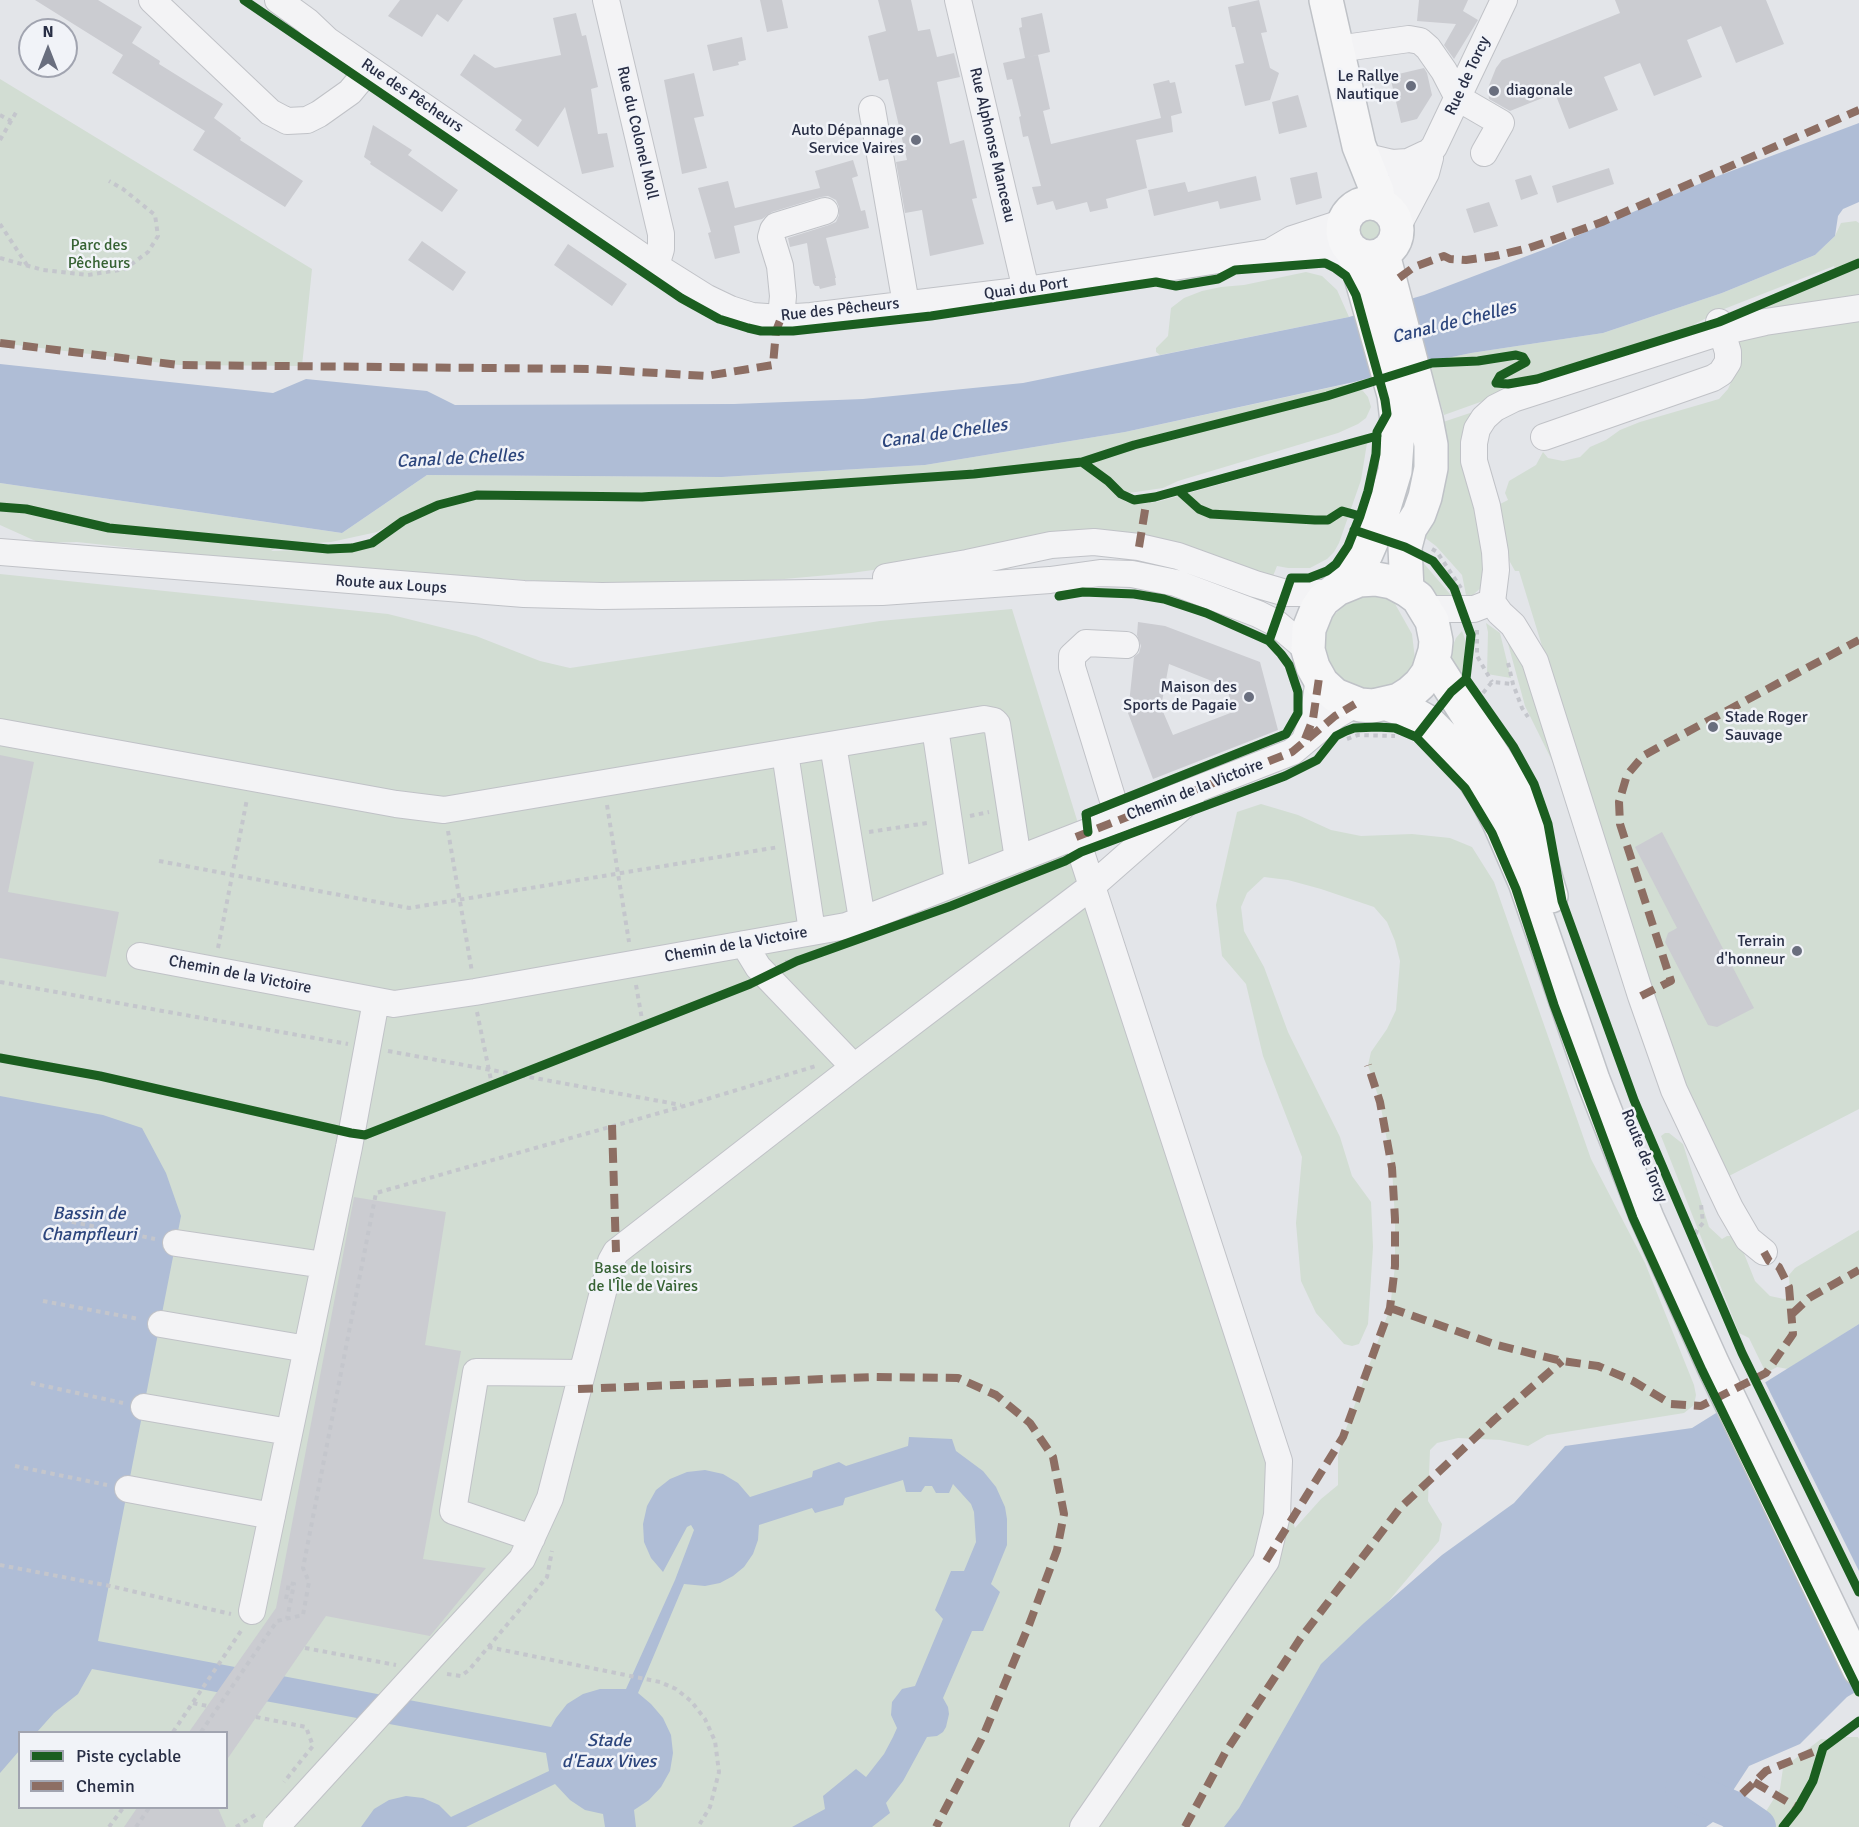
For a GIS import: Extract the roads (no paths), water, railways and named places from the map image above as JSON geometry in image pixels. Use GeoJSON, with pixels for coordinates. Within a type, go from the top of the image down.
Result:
{"type":"FeatureCollection","features":[{"type":"Feature","properties":{"kind":"main road"},"geometry":{"type":"LineString","coordinates":[[1326,0],[1362,156],[1377,191],[1368,228],[1378,289],[1406,392],[1426,419],[1431,445],[1431,468],[1425,497],[1419,514],[1410,528],[1417,547],[1417,599]]}},
{"type":"Feature","properties":{"kind":"main road"},"geometry":{"type":"LineString","coordinates":[[1337,589],[1359,580],[1376,579],[1392,582],[1417,599],[1434,631],[1434,654],[1428,673],[1410,693],[1371,704],[1335,695],[1314,664],[1309,629],[1312,618],[1323,600],[1337,589],[1366,554],[1379,524],[1393,479],[1398,449],[1398,430],[1406,392]]}},
{"type":"Feature","properties":{"kind":"main road","name":"Route de Torcy"},"geometry":{"type":"LineString","coordinates":[[1434,654],[1470,692],[1500,764],[1532,826],[1555,907],[1627,1116],[1686,1255],[1722,1361]]}},
{"type":"Feature","properties":{"kind":"main road","name":"Route de Torcy"},"geometry":{"type":"LineString","coordinates":[[1371,704],[1410,712],[1428,722],[1452,746],[1485,795],[1514,854],[1593,1080],[1647,1218],[1722,1361]]}},
{"type":"Feature","properties":{"kind":"main road"},"geometry":{"type":"LineString","coordinates":[[1722,1361],[1859,1616]]}},
{"type":"Feature","properties":{"kind":"main road"},"geometry":{"type":"LineString","coordinates":[[1722,1361],[1859,1669]]}},
{"type":"Feature","properties":{"kind":"street"},"geometry":{"type":"LineString","coordinates":[[152,0],[270,112],[286,121],[307,120],[319,114],[350,92],[369,69]]}},
{"type":"Feature","properties":{"kind":"street","name":"Rue des Pêcheurs"},"geometry":{"type":"LineString","coordinates":[[278,0],[304,10],[327,40],[656,266],[730,309],[752,315],[781,318]]}},
{"type":"Feature","properties":{"kind":"street","name":"Rue du Colonel Moll"},"geometry":{"type":"LineString","coordinates":[[606,0],[661,234],[661,249],[656,266]]}},
{"type":"Feature","properties":{"kind":"street","name":"Rue Alphonse Manceau"},"geometry":{"type":"LineString","coordinates":[[957,0],[1026,290]]}},
{"type":"Feature","properties":{"kind":"street","name":"Rue de Torcy"},"geometry":{"type":"LineString","coordinates":[[1368,228],[1426,173],[1431,152],[1504,0]]}},
{"type":"Feature","properties":{"kind":"street"},"geometry":{"type":"LineString","coordinates":[[1337,49],[1409,39],[1420,41],[1428,48],[1444,71],[1458,98],[1501,123],[1485,153]]}},
{"type":"Feature","properties":{"kind":"street"},"geometry":{"type":"LineString","coordinates":[[872,109],[906,304]]}},
{"type":"Feature","properties":{"kind":"street"},"geometry":{"type":"LineString","coordinates":[[1362,156],[1392,163],[1408,162],[1431,152]]}},
{"type":"Feature","properties":{"kind":"street"},"geometry":{"type":"LineString","coordinates":[[781,318],[783,296],[780,266],[771,237],[773,230],[776,226],[825,211]]}},
{"type":"Feature","properties":{"kind":"street","name":"Quai du Port"},"geometry":{"type":"LineString","coordinates":[[781,318],[1026,290],[1270,252],[1337,254],[1368,228]]}},
{"type":"Feature","properties":{"kind":"street"},"geometry":{"type":"LineString","coordinates":[[1434,654],[1473,610],[1496,570],[1487,506],[1474,461],[1477,429],[1484,418],[1495,408],[1513,399],[1720,327],[1859,308]]}},
{"type":"Feature","properties":{"kind":"street"},"geometry":{"type":"LineString","coordinates":[[1544,437],[1713,378],[1721,373],[1728,362],[1728,352],[1720,327]]}},
{"type":"Feature","properties":{"kind":"street"},"geometry":{"type":"LineString","coordinates":[[783,592],[956,565],[1052,545],[1094,542],[1139,547],[1178,556],[1286,593],[1337,589]]}},
{"type":"Feature","properties":{"kind":"street","name":"Route aux Loups"},"geometry":{"type":"LineString","coordinates":[[0,552],[524,594],[723,595],[783,592]]}},
{"type":"Feature","properties":{"kind":"street"},"geometry":{"type":"LineString","coordinates":[[783,592],[882,592],[1029,582],[1100,573],[1132,574],[1176,583],[1276,623],[1314,664],[1313,719],[1318,738]]}},
{"type":"Feature","properties":{"kind":"street"},"geometry":{"type":"LineString","coordinates":[[1417,599],[1500,614],[1513,624],[1523,639],[1539,672],[1641,996],[1674,1090],[1730,1208],[1748,1239],[1764,1252]]}},
{"type":"Feature","properties":{"kind":"street"},"geometry":{"type":"LineString","coordinates":[[1119,820],[1071,667],[1072,656],[1086,643],[1126,645]]}},
{"type":"Feature","properties":{"kind":"street","name":"Chemin de la Victoire"},"geometry":{"type":"LineString","coordinates":[[140,956],[394,1004],[475,992],[846,926],[1292,752],[1318,738],[1335,716],[1371,704]]}},
{"type":"Feature","properties":{"kind":"street"},"geometry":{"type":"LineString","coordinates":[[0,732],[396,804],[444,810],[984,719],[994,720],[997,724],[1018,859]]}},
{"type":"Feature","properties":{"kind":"street"},"geometry":{"type":"LineString","coordinates":[[935,728],[958,882]]}},
{"type":"Feature","properties":{"kind":"street"},"geometry":{"type":"LineString","coordinates":[[833,745],[862,919]]}},
{"type":"Feature","properties":{"kind":"street"},"geometry":{"type":"LineString","coordinates":[[785,753],[812,932]]}},
{"type":"Feature","properties":{"kind":"street"},"geometry":{"type":"LineString","coordinates":[[267,1820],[448,1639],[522,1560],[550,1498],[611,1261],[616,1251],[849,1062],[1092,886],[1205,787]]}},
{"type":"Feature","properties":{"kind":"street"},"geometry":{"type":"LineString","coordinates":[[1076,837],[1280,1461],[1277,1515],[1266,1561],[1083,1827]]}},
{"type":"Feature","properties":{"kind":"street"},"geometry":{"type":"LineString","coordinates":[[744,944],[758,967],[849,1062]]}},
{"type":"Feature","properties":{"kind":"street"},"geometry":{"type":"LineString","coordinates":[[252,1611],[376,1001]]}},
{"type":"Feature","properties":{"kind":"street"},"geometry":{"type":"LineString","coordinates":[[176,1243],[324,1265]]}},
{"type":"Feature","properties":{"kind":"street"},"geometry":{"type":"LineString","coordinates":[[160,1324],[307,1349]]}},
{"type":"Feature","properties":{"kind":"street"},"geometry":{"type":"LineString","coordinates":[[532,1538],[453,1511],[476,1372],[582,1373]]}},
{"type":"Feature","properties":{"kind":"street"},"geometry":{"type":"LineString","coordinates":[[144,1407],[290,1432]]}},
{"type":"Feature","properties":{"kind":"street"},"geometry":{"type":"LineString","coordinates":[[128,1489],[272,1516]]}},
{"type":"Feature","properties":{"kind":"water","name":"Canal de Chelles"},"geometry":{"type":"Polygon","coordinates":[[[1859,123],[1859,202],[1843,209],[1838,216],[1835,236],[1815,255],[1722,293],[1603,333],[1471,353],[1354,382],[1125,432],[925,465],[722,477],[427,475],[342,533],[0,483],[0,364],[273,393],[306,379],[427,391],[455,405],[734,404],[863,399],[1023,383],[1349,317],[1424,295],[1548,248],[1718,176],[1859,123]]]}},
{"type":"Feature","properties":{"kind":"water"},"geometry":{"type":"Polygon","coordinates":[[[0,1096],[103,1115],[142,1128],[166,1173],[181,1216],[98,1641],[551,1727],[567,1704],[583,1694],[600,1689],[626,1689],[675,1580],[694,1530],[691,1525],[687,1527],[663,1572],[651,1558],[644,1542],[643,1524],[647,1506],[656,1490],[670,1479],[687,1472],[705,1470],[723,1474],[738,1483],[750,1497],[812,1477],[813,1471],[839,1462],[846,1466],[908,1446],[909,1437],[952,1439],[956,1451],[983,1471],[996,1487],[1005,1507],[1007,1545],[991,1584],[1000,1592],[983,1631],[972,1631],[943,1698],[949,1714],[946,1727],[937,1736],[927,1737],[903,1781],[886,1803],[890,1813],[872,1827],[792,1827],[825,1809],[823,1796],[856,1769],[866,1777],[884,1754],[893,1737],[897,1728],[891,1715],[892,1702],[902,1689],[915,1686],[943,1619],[935,1610],[951,1571],[964,1571],[976,1542],[974,1512],[971,1504],[953,1484],[949,1493],[936,1493],[932,1486],[925,1486],[921,1492],[906,1492],[903,1480],[845,1498],[843,1505],[815,1513],[812,1508],[759,1525],[758,1540],[753,1554],[744,1567],[733,1576],[720,1583],[705,1586],[684,1584],[638,1693],[663,1718],[671,1735],[673,1753],[670,1771],[661,1787],[649,1800],[634,1810],[636,1827],[605,1827],[603,1814],[585,1810],[570,1800],[555,1784],[466,1827],[361,1827],[374,1809],[389,1800],[406,1796],[423,1798],[439,1805],[451,1817],[549,1771],[546,1753],[92,1669],[78,1694],[54,1713],[38,1731],[18,1731],[18,1752],[0,1773],[0,1096]]]}},
{"type":"Feature","properties":{"kind":"water"},"geometry":{"type":"Polygon","coordinates":[[[1859,1324],[1859,1690],[1847,1697],[1800,1744],[1749,1766],[1734,1789],[1731,1809],[1706,1827],[1224,1827],[1239,1808],[1321,1664],[1442,1555],[1514,1503],[1565,1446],[1692,1428],[1859,1324]]]}},
{"type":"Feature","properties":{"kind":"waterway"},"geometry":{"type":"LineString","coordinates":[[1684,1789],[1731,1809],[1757,1827]]}},
{"type":"Feature","properties":{"kind":"place","name":"Le Rallye Nautique"},"geometry":{"type":"Point","coordinates":[1411,86]}},
{"type":"Feature","properties":{"kind":"place","name":"diagonale"},"geometry":{"type":"Point","coordinates":[1494,91]}},
{"type":"Feature","properties":{"kind":"place","name":"Auto Dépannage Service Vaires"},"geometry":{"type":"Point","coordinates":[916,140]}},
{"type":"Feature","properties":{"kind":"place","name":"Maison des Sports de Pagaie"},"geometry":{"type":"Point","coordinates":[1249,697]}},
{"type":"Feature","properties":{"kind":"place","name":"Stade Roger Sauvage"},"geometry":{"type":"Point","coordinates":[1713,727]}},
{"type":"Feature","properties":{"kind":"place","name":"Terrain d'honneur"},"geometry":{"type":"Point","coordinates":[1797,951]}},
{"type":"Feature","properties":{"kind":"park label","name":"Parc des Pêcheurs"},"geometry":{"type":"Point","coordinates":[99,255]}},
{"type":"Feature","properties":{"kind":"park label","name":"Base de loisirs de l'Île de Vaires"},"geometry":{"type":"Point","coordinates":[643,1278]}},
{"type":"Feature","properties":{"kind":"water label","name":"Bassin de Champfleuri"},"geometry":{"type":"Point","coordinates":[89,1224]}},
{"type":"Feature","properties":{"kind":"water label","name":"Stade d'Eaux Vives"},"geometry":{"type":"Point","coordinates":[609,1751]}}]}
